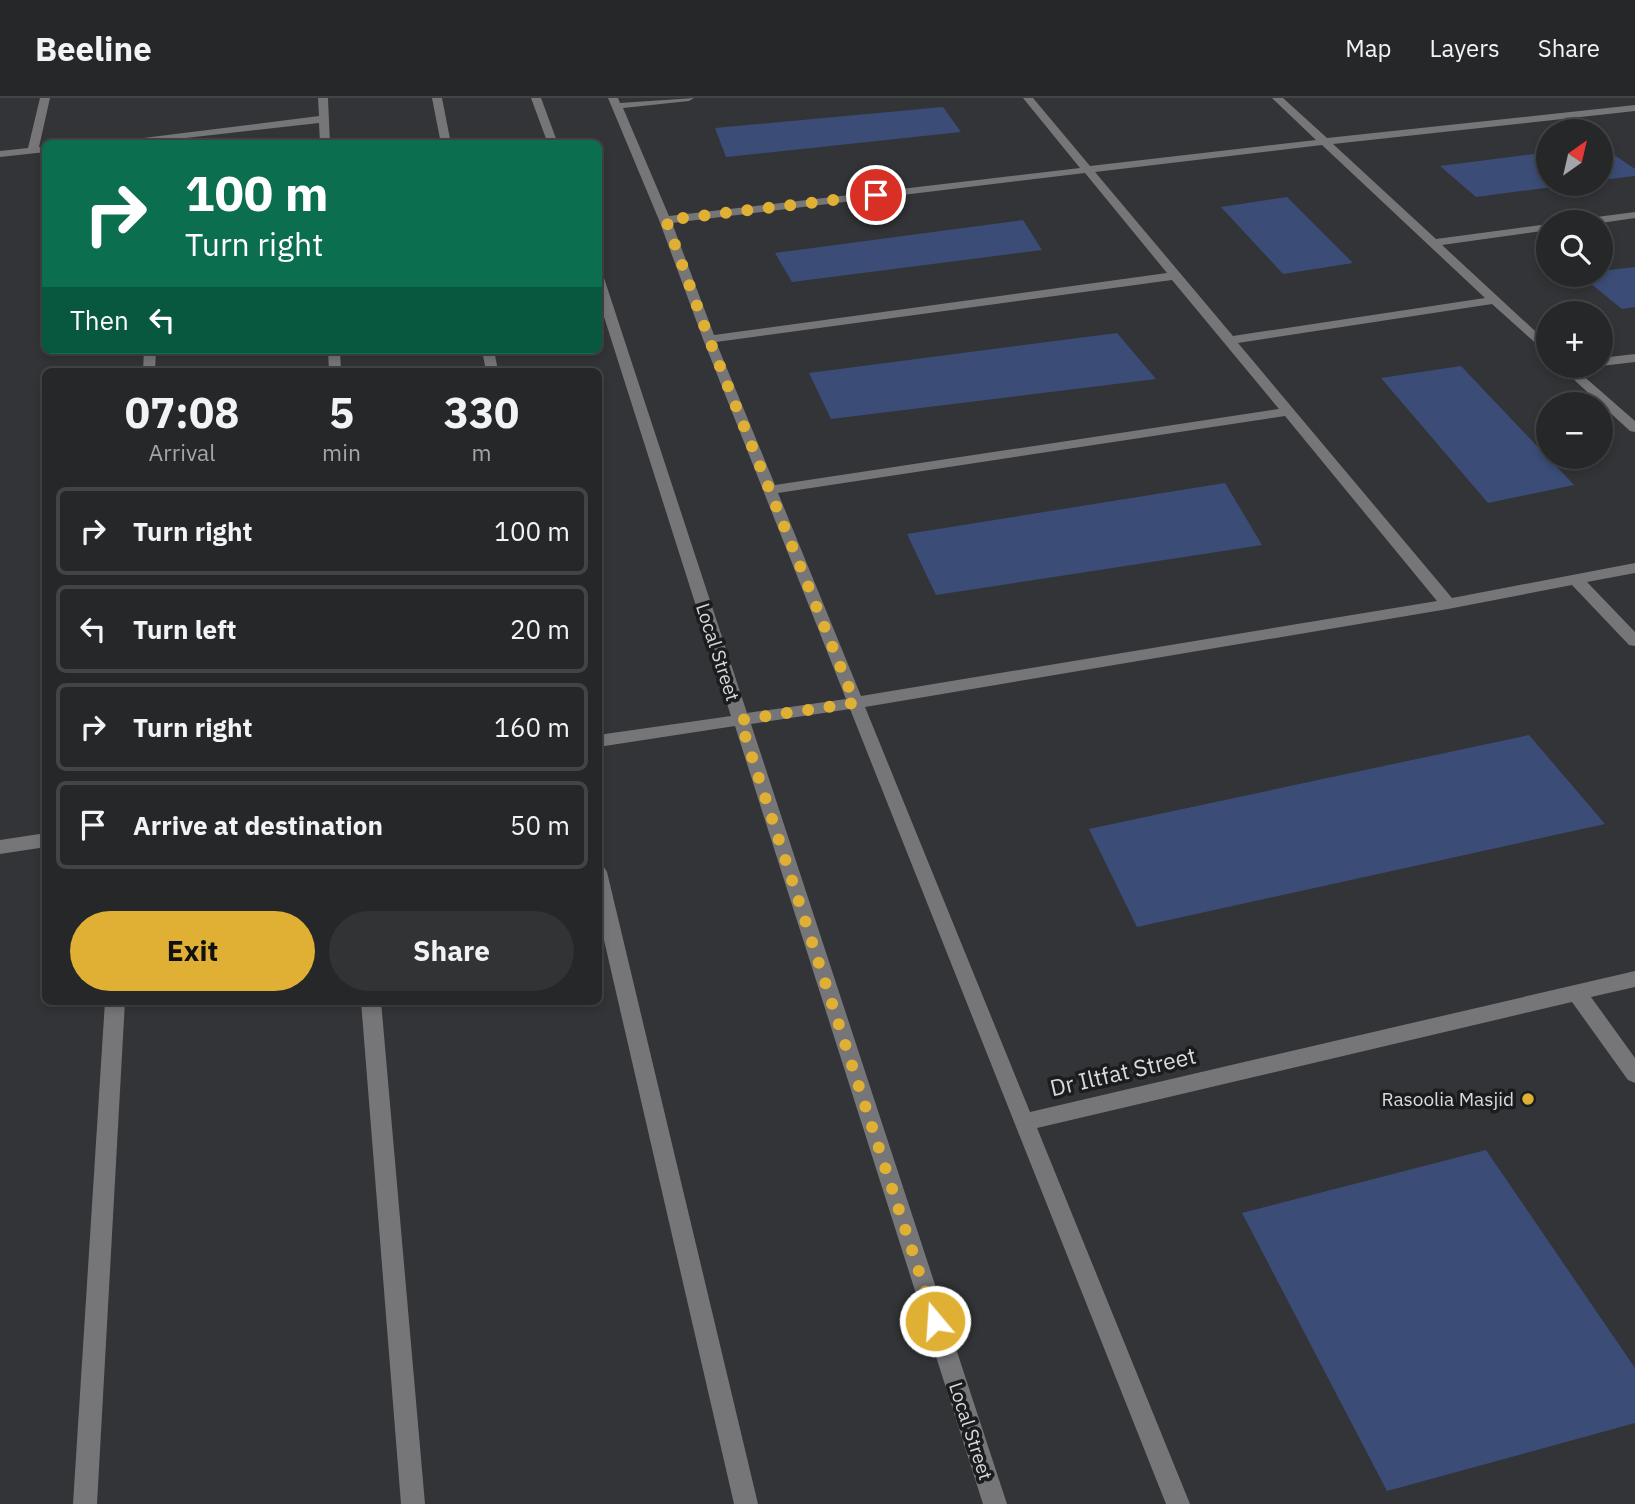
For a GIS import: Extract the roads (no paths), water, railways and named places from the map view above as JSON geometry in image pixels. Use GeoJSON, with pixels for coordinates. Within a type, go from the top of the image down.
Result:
{"type":"FeatureCollection","features":[{"type":"Feature","properties":{"kind":"street"},"geometry":{"type":"LineString","coordinates":[[33,151],[45,98]]}},
{"type":"Feature","properties":{"kind":"street"},"geometry":{"type":"LineString","coordinates":[[323,98],[325,140]]}},
{"type":"Feature","properties":{"kind":"street"},"geometry":{"type":"LineString","coordinates":[[436,98],[445,140]]}},
{"type":"Feature","properties":{"kind":"street"},"geometry":{"type":"LineString","coordinates":[[536,98],[552,140]]}},
{"type":"Feature","properties":{"kind":"street"},"geometry":{"type":"LineString","coordinates":[[689,98],[615,102],[666,220],[709,339],[769,490],[1178,1504]]}},
{"type":"Feature","properties":{"kind":"street"},"geometry":{"type":"LineString","coordinates":[[1028,98],[1448,604]]}},
{"type":"Feature","properties":{"kind":"street"},"geometry":{"type":"LineString","coordinates":[[1277,98],[1536,339]]}},
{"type":"Feature","properties":{"kind":"street"},"geometry":{"type":"LineString","coordinates":[[666,220],[1087,169],[1635,108]]}},
{"type":"Feature","properties":{"kind":"street"},"geometry":{"type":"LineString","coordinates":[[161,140],[324,119]]}},
{"type":"Feature","properties":{"kind":"street"},"geometry":{"type":"LineString","coordinates":[[0,154],[42,150]]}},
{"type":"Feature","properties":{"kind":"street"},"geometry":{"type":"LineString","coordinates":[[1613,218],[1635,215]]}},
{"type":"Feature","properties":{"kind":"street"},"geometry":{"type":"LineString","coordinates":[[1433,243],[1536,229]]}},
{"type":"Feature","properties":{"kind":"street"},"geometry":{"type":"LineString","coordinates":[[709,339],[1174,276]]}},
{"type":"Feature","properties":{"kind":"street","name":"Local Street"},"geometry":{"type":"LineString","coordinates":[[602,290],[995,1504]]}},
{"type":"Feature","properties":{"kind":"street"},"geometry":{"type":"LineString","coordinates":[[1227,341],[1495,300]]}},
{"type":"Feature","properties":{"kind":"street"},"geometry":{"type":"LineString","coordinates":[[1613,361],[1635,358]]}},
{"type":"Feature","properties":{"kind":"street"},"geometry":{"type":"LineString","coordinates":[[1582,378],[1635,428]]}},
{"type":"Feature","properties":{"kind":"street"},"geometry":{"type":"LineString","coordinates":[[769,490],[1286,412]]}},
{"type":"Feature","properties":{"kind":"street"},"geometry":{"type":"LineString","coordinates":[[602,740],[855,703],[1448,604],[1635,568]]}},
{"type":"Feature","properties":{"kind":"street"},"geometry":{"type":"LineString","coordinates":[[1575,579],[1635,641]]}},
{"type":"Feature","properties":{"kind":"street"},"geometry":{"type":"LineString","coordinates":[[0,847],[42,841]]}},
{"type":"Feature","properties":{"kind":"street"},"geometry":{"type":"LineString","coordinates":[[602,889],[746,1504]]}},
{"type":"Feature","properties":{"kind":"street","name":"Dr Iltfat Street"},"geometry":{"type":"LineString","coordinates":[[1024,1122],[1635,979]]}},
{"type":"Feature","properties":{"kind":"street"},"geometry":{"type":"LineString","coordinates":[[1576,992],[1635,1074]]}},
{"type":"Feature","properties":{"kind":"street"},"geometry":{"type":"LineString","coordinates":[[85,1504],[115,1005]]}},
{"type":"Feature","properties":{"kind":"street"},"geometry":{"type":"LineString","coordinates":[[371,1005],[413,1504]]}},
{"type":"Feature","properties":{"kind":"place","name":"Rasoolia Masjid"},"geometry":{"type":"Point","coordinates":[1528,1099]}}]}
